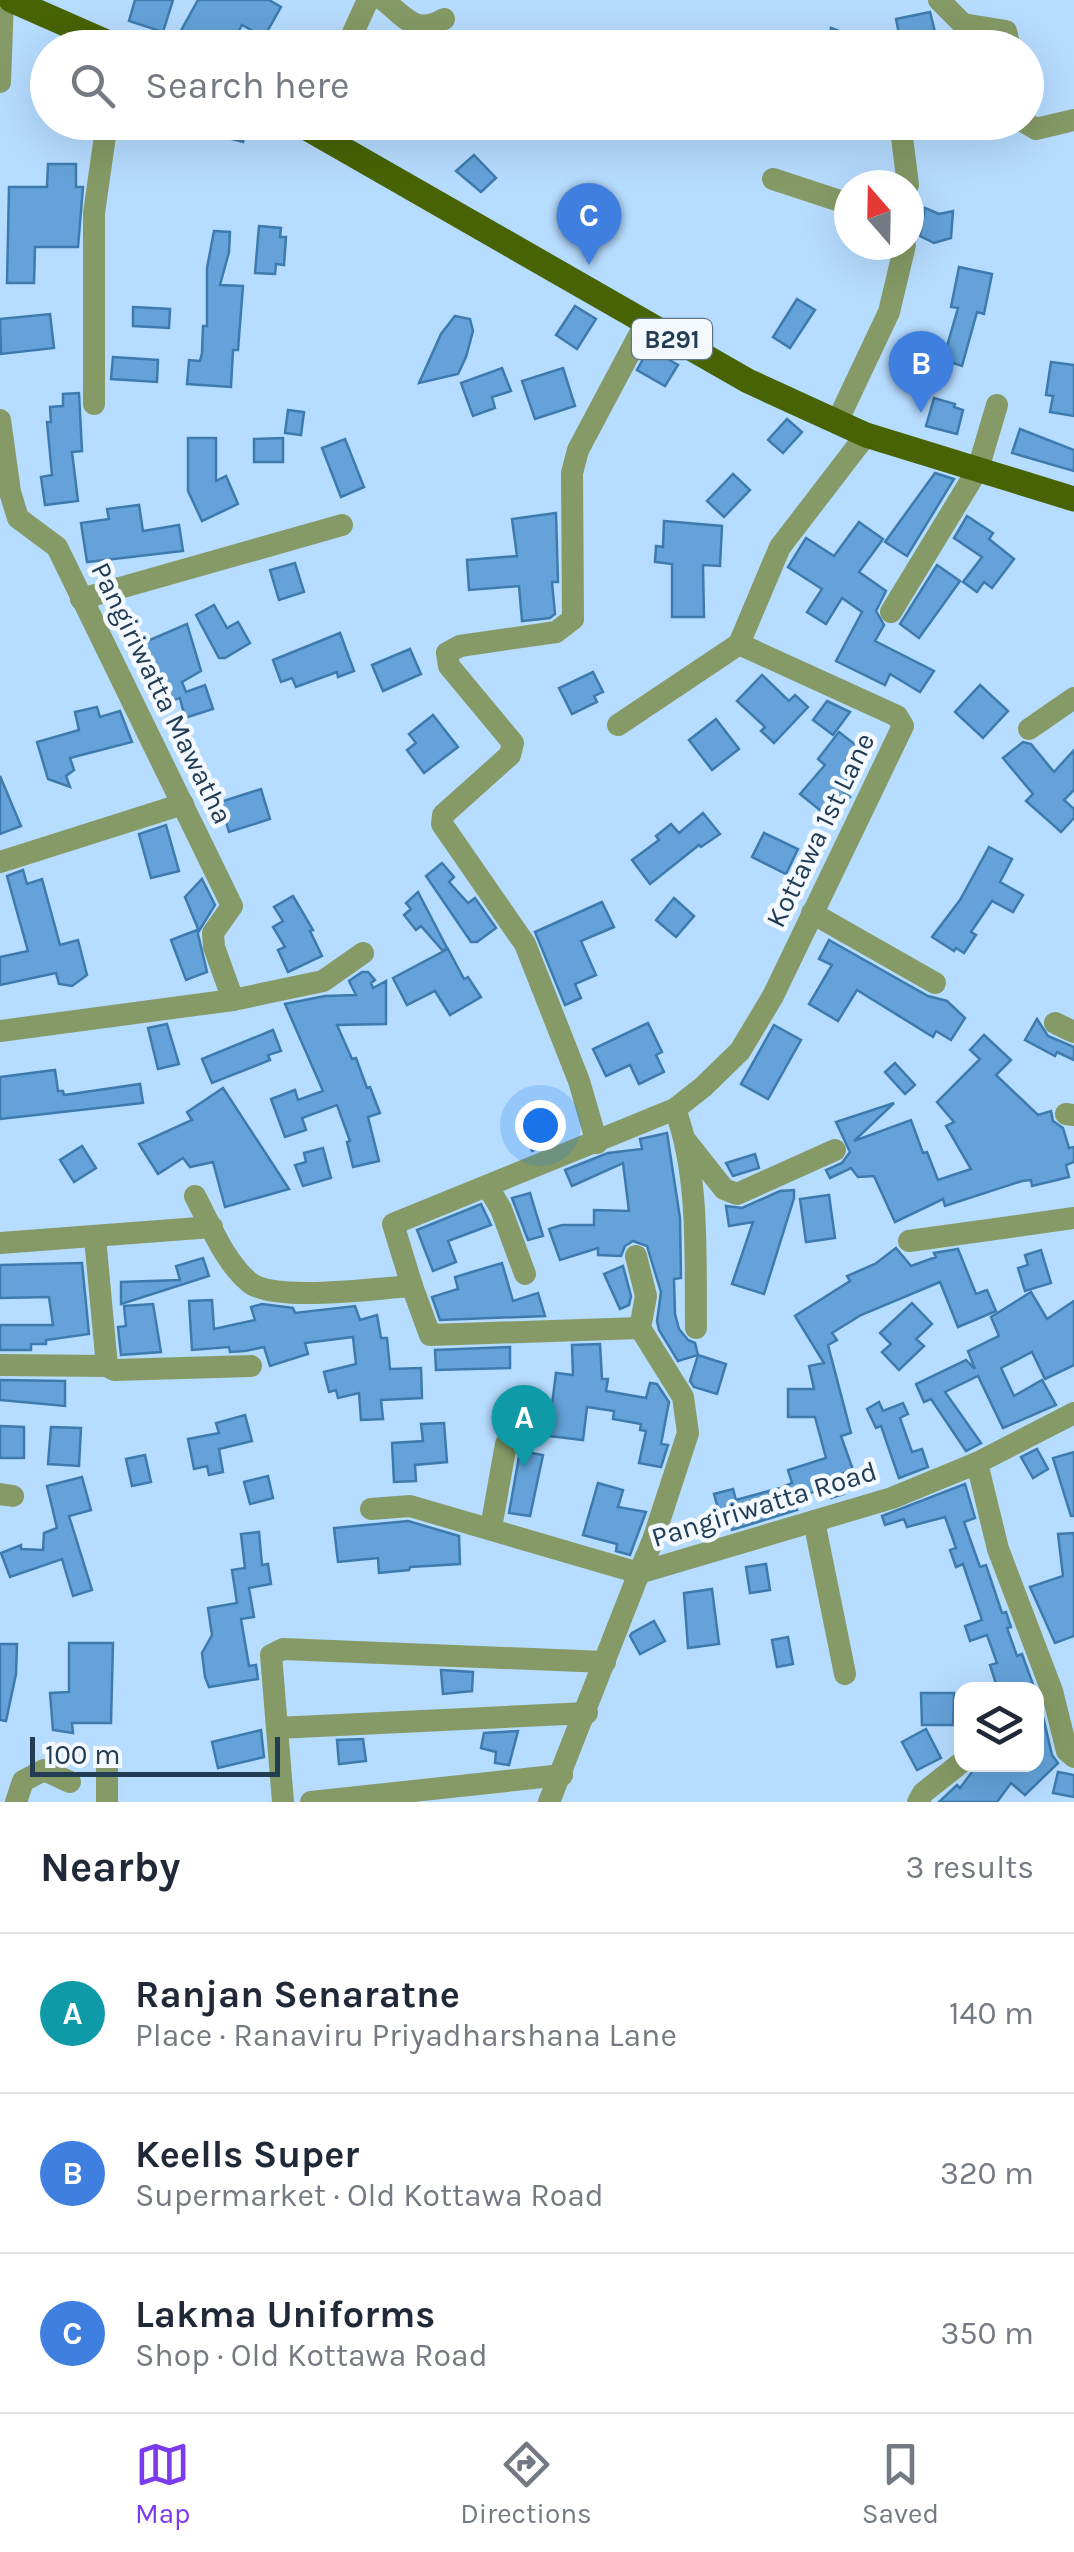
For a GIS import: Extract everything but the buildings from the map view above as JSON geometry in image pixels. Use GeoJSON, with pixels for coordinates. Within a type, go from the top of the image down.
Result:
{"type":"FeatureCollection","features":[{"type":"Feature","properties":{"kind":"main road"},"geometry":{"type":"LineString","coordinates":[[11,0],[80,30]]}},
{"type":"Feature","properties":{"kind":"main road","name":"B291"},"geometry":{"type":"LineString","coordinates":[[332,140],[748,382],[866,435],[1074,499]]}},
{"type":"Feature","properties":{"kind":"street"},"geometry":{"type":"LineString","coordinates":[[0,82],[3,0]]}},
{"type":"Feature","properties":{"kind":"street"},"geometry":{"type":"LineString","coordinates":[[354,30],[368,0]]}},
{"type":"Feature","properties":{"kind":"street"},"geometry":{"type":"LineString","coordinates":[[383,0],[417,27],[430,27],[444,19]]}},
{"type":"Feature","properties":{"kind":"street"},"geometry":{"type":"LineString","coordinates":[[939,0],[963,24],[995,30]]}},
{"type":"Feature","properties":{"kind":"street"},"geometry":{"type":"LineString","coordinates":[[1044,127],[1074,120]]}},
{"type":"Feature","properties":{"kind":"street"},"geometry":{"type":"LineString","coordinates":[[94,404],[94,213],[104,140]]}},
{"type":"Feature","properties":{"kind":"street"},"geometry":{"type":"LineString","coordinates":[[902,140],[906,170]]}},
{"type":"Feature","properties":{"kind":"street"},"geometry":{"type":"LineString","coordinates":[[773,180],[834,199]]}},
{"type":"Feature","properties":{"kind":"street"},"geometry":{"type":"LineString","coordinates":[[838,422],[888,312],[900,260]]}},
{"type":"Feature","properties":{"kind":"street"},"geometry":{"type":"LineString","coordinates":[[597,1143],[579,1081],[525,944],[442,824],[442,816],[510,755],[513,743],[449,666],[447,653],[460,646],[556,632],[572,619],[572,473],[578,450],[645,324]]}},
{"type":"Feature","properties":{"kind":"street"},"geometry":{"type":"LineString","coordinates":[[891,612],[978,469],[996,405]]}},
{"type":"Feature","properties":{"kind":"street","name":"Pangiriwatta Mawatha"},"geometry":{"type":"LineString","coordinates":[[0,420],[10,492],[18,518],[57,547],[232,906],[213,933],[214,947],[233,1000]]}},
{"type":"Feature","properties":{"kind":"street"},"geometry":{"type":"LineString","coordinates":[[618,725],[739,644],[780,547],[866,435]]}},
{"type":"Feature","properties":{"kind":"street"},"geometry":{"type":"LineString","coordinates":[[81,599],[342,524]]}},
{"type":"Feature","properties":{"kind":"street","name":"Kottawa 1st Lane"},"geometry":{"type":"LineString","coordinates":[[412,1286],[393,1224],[674,1110],[704,1088],[740,1051],[773,996],[904,726],[897,716],[739,644]]}},
{"type":"Feature","properties":{"kind":"street"},"geometry":{"type":"LineString","coordinates":[[1029,729],[1074,698]]}},
{"type":"Feature","properties":{"kind":"street"},"geometry":{"type":"LineString","coordinates":[[0,862],[184,804]]}},
{"type":"Feature","properties":{"kind":"street"},"geometry":{"type":"LineString","coordinates":[[812,913],[935,983]]}},
{"type":"Feature","properties":{"kind":"street"},"geometry":{"type":"LineString","coordinates":[[0,1031],[233,1000],[323,981],[363,953]]}},
{"type":"Feature","properties":{"kind":"street"},"geometry":{"type":"LineString","coordinates":[[674,1110],[686,1140],[724,1189],[737,1194],[835,1150]]}},
{"type":"Feature","properties":{"kind":"street"},"geometry":{"type":"LineString","coordinates":[[686,1140],[694,1233],[696,1328]]}},
{"type":"Feature","properties":{"kind":"street"},"geometry":{"type":"LineString","coordinates":[[488,1187],[502,1209],[525,1274]]}},
{"type":"Feature","properties":{"kind":"street"},"geometry":{"type":"LineString","coordinates":[[195,1196],[242,1276],[274,1294],[412,1286],[430,1336],[640,1328]]}},
{"type":"Feature","properties":{"kind":"street"},"geometry":{"type":"LineString","coordinates":[[908,1242],[1074,1218]]}},
{"type":"Feature","properties":{"kind":"street"},"geometry":{"type":"LineString","coordinates":[[0,1243],[212,1227]]}},
{"type":"Feature","properties":{"kind":"street"},"geometry":{"type":"LineString","coordinates":[[95,1238],[107,1366]]}},
{"type":"Feature","properties":{"kind":"street"},"geometry":{"type":"LineString","coordinates":[[371,1510],[410,1506],[639,1573],[688,1433],[683,1397],[640,1328],[646,1296],[636,1256]]}},
{"type":"Feature","properties":{"kind":"street"},"geometry":{"type":"LineString","coordinates":[[0,1365],[107,1366],[114,1370],[252,1366]]}},
{"type":"Feature","properties":{"kind":"street","name":"Pangiriwatta Road"},"geometry":{"type":"LineString","coordinates":[[549,1802],[639,1573],[892,1498],[976,1463],[1074,1413]]}},
{"type":"Feature","properties":{"kind":"street"},"geometry":{"type":"LineString","coordinates":[[491,1528],[506,1444]]}},
{"type":"Feature","properties":{"kind":"street"},"geometry":{"type":"LineString","coordinates":[[976,1463],[1039,1682]]}},
{"type":"Feature","properties":{"kind":"street"},"geometry":{"type":"LineString","coordinates":[[814,1521],[845,1674]]}},
{"type":"Feature","properties":{"kind":"street"},"geometry":{"type":"LineString","coordinates":[[283,1802],[271,1655],[283,1649],[605,1662]]}},
{"type":"Feature","properties":{"kind":"street"},"geometry":{"type":"LineString","coordinates":[[1044,1697],[1068,1752],[1074,1757]]}},
{"type":"Feature","properties":{"kind":"street"},"geometry":{"type":"LineString","coordinates":[[277,1728],[586,1713]]}},
{"type":"Feature","properties":{"kind":"street"},"geometry":{"type":"LineString","coordinates":[[107,1762],[107,1802]]}},
{"type":"Feature","properties":{"kind":"street"},"geometry":{"type":"LineString","coordinates":[[918,1802],[922,1793],[954,1768]]}},
{"type":"Feature","properties":{"kind":"street"},"geometry":{"type":"LineString","coordinates":[[16,1802],[23,1780],[44,1770],[70,1782]]}},
{"type":"Feature","properties":{"kind":"street"},"geometry":{"type":"LineString","coordinates":[[311,1802],[562,1775]]}},
{"type":"Feature","properties":{"kind":"place","name":"Lakma Uniforms"},"geometry":{"type":"Point","coordinates":[589,265]}},
{"type":"Feature","properties":{"kind":"place","name":"Keells Super"},"geometry":{"type":"Point","coordinates":[921,413]}},
{"type":"Feature","properties":{"kind":"place","name":"Ranjan Senaratne"},"geometry":{"type":"Point","coordinates":[524,1467]}}]}
